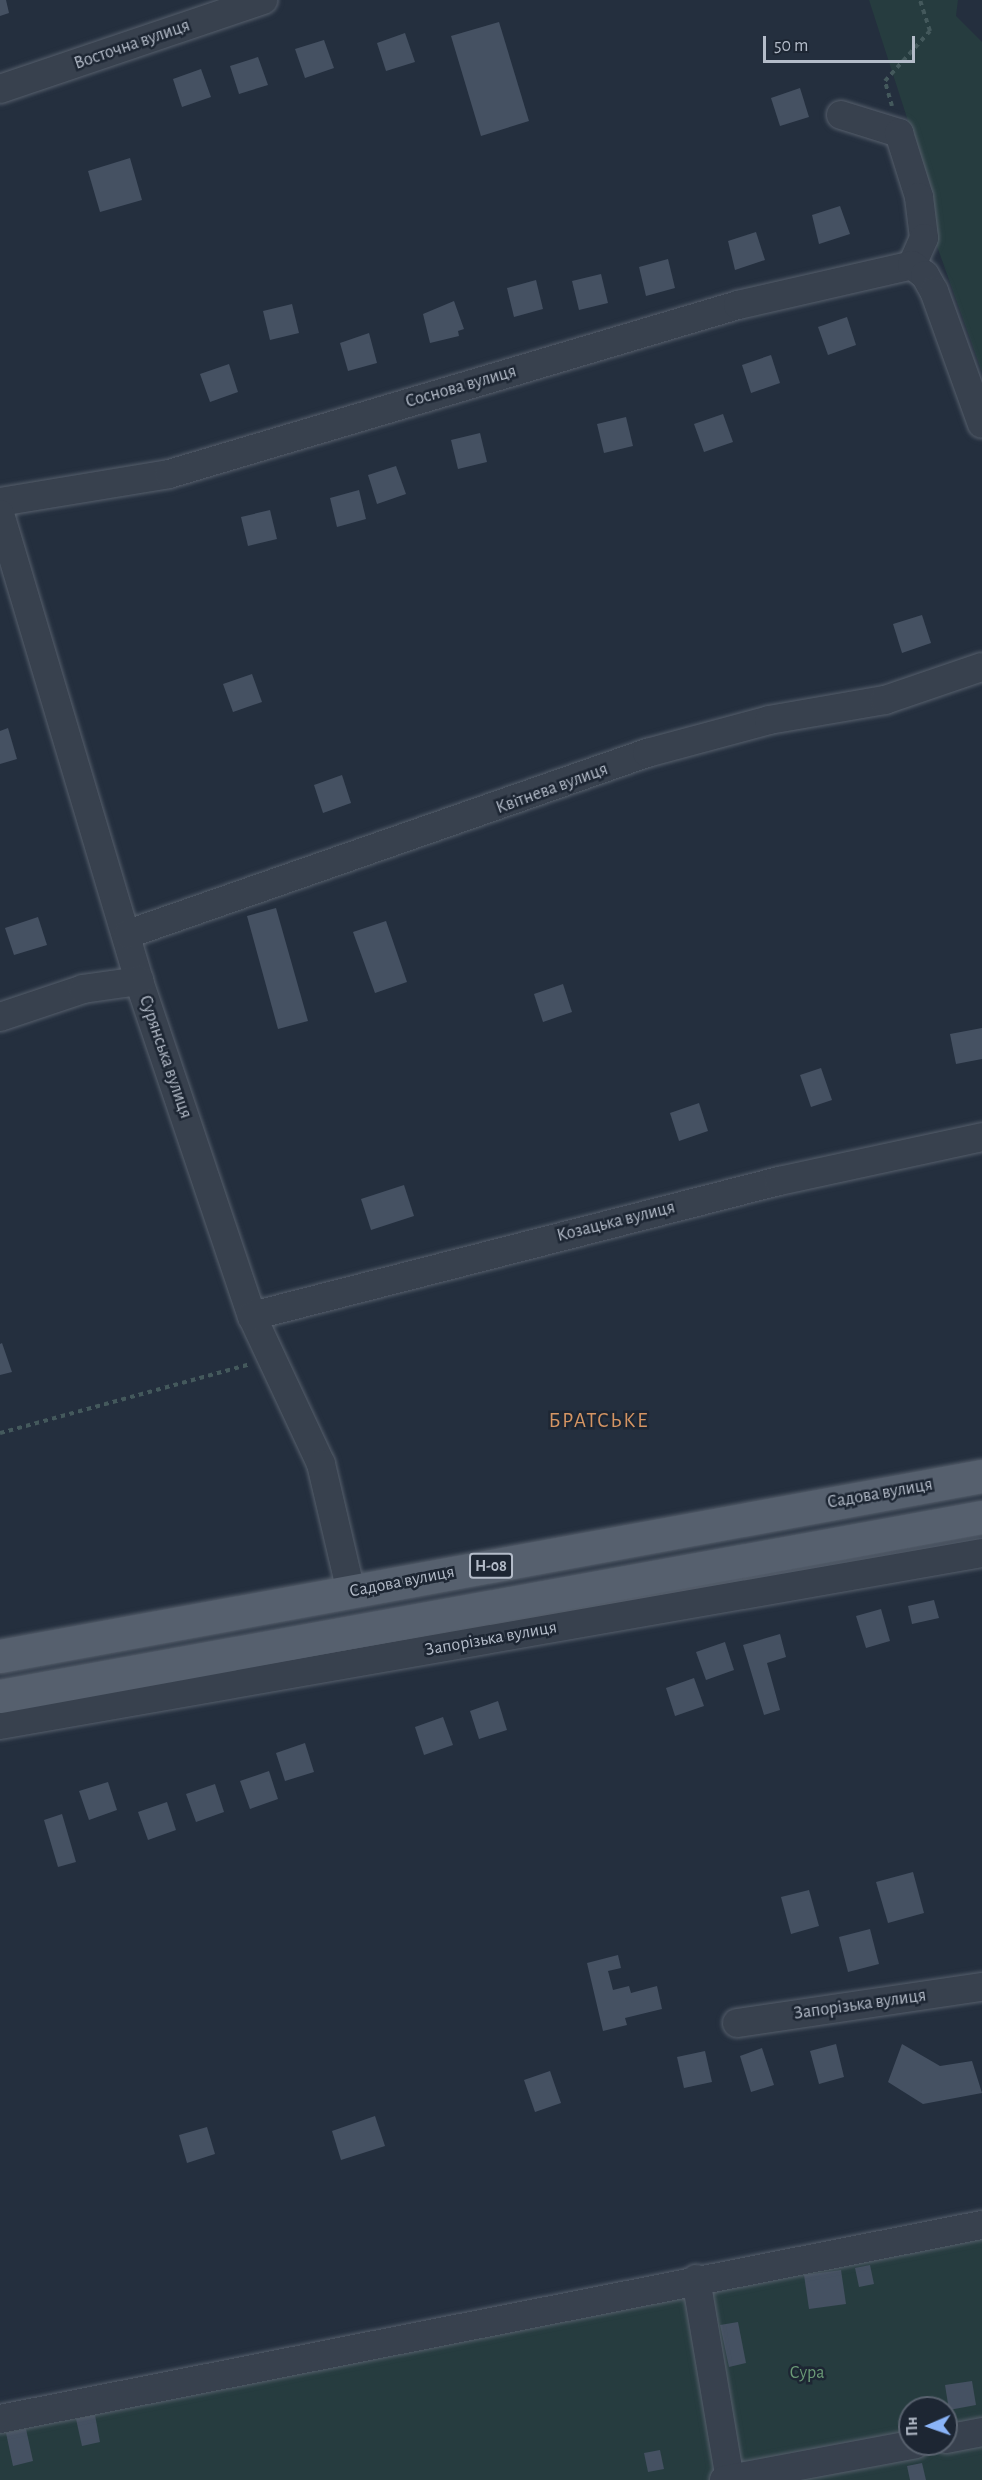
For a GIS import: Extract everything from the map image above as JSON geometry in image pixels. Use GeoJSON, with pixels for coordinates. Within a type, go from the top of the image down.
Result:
{"type":"FeatureCollection","features":[{"type":"Feature","properties":{"kind":"main road","name":"Садова вулиця"},"geometry":{"type":"LineString","coordinates":[[0,1656],[982,1476]]}},
{"type":"Feature","properties":{"kind":"main road","name":"Н-08"},"geometry":{"type":"LineString","coordinates":[[0,1696],[982,1517]]}},
{"type":"Feature","properties":{"kind":"main road"},"geometry":{"type":"LineString","coordinates":[[936,1525],[982,1530]]}},
{"type":"Feature","properties":{"kind":"street","name":"Восточна вулиця"},"geometry":{"type":"LineString","coordinates":[[0,90],[263,0]]}},
{"type":"Feature","properties":{"kind":"street"},"geometry":{"type":"LineString","coordinates":[[841,115],[899,132],[919,197],[924,238],[916,267],[934,291],[982,424]]}},
{"type":"Feature","properties":{"kind":"street","name":"Соснова вулиця"},"geometry":{"type":"LineString","coordinates":[[0,502],[169,474],[738,305],[916,267]]}},
{"type":"Feature","properties":{"kind":"street","name":"Сурянська вулиця"},"geometry":{"type":"LineString","coordinates":[[0,514],[128,934],[139,981],[252,1316],[321,1464],[351,1592]]}},
{"type":"Feature","properties":{"kind":"street","name":"Квітнева вулиця"},"geometry":{"type":"LineString","coordinates":[[128,934],[647,753],[769,720],[885,700],[982,667]]}},
{"type":"Feature","properties":{"kind":"street"},"geometry":{"type":"LineString","coordinates":[[0,1017],[83,989],[139,981]]}},
{"type":"Feature","properties":{"kind":"street","name":"Козацька вулиця"},"geometry":{"type":"LineString","coordinates":[[252,1316],[767,1184],[982,1137]]}},
{"type":"Feature","properties":{"kind":"street","name":"Запорізька вулиця"},"geometry":{"type":"LineString","coordinates":[[0,1725],[982,1553]]}},
{"type":"Feature","properties":{"kind":"street","name":"Запорізька вулиця"},"geometry":{"type":"LineString","coordinates":[[737,2023],[982,1987]]}},
{"type":"Feature","properties":{"kind":"street"},"geometry":{"type":"LineString","coordinates":[[0,2419],[696,2279],[982,2225]]}},
{"type":"Feature","properties":{"kind":"street"},"geometry":{"type":"LineString","coordinates":[[696,2279],[727,2479],[898,2447]]}},
{"type":"Feature","properties":{"kind":"street"},"geometry":{"type":"LineString","coordinates":[[958,2437],[982,2432]]}},
{"type":"Feature","properties":{"kind":"path"},"geometry":{"type":"LineString","coordinates":[[899,132],[885,81],[930,31],[920,0]]}},
{"type":"Feature","properties":{"kind":"path"},"geometry":{"type":"LineString","coordinates":[[0,1433],[272,1358]]}},
{"type":"Feature","properties":{"kind":"green space"},"geometry":{"type":"Polygon","coordinates":[[[869,0],[958,0],[956,16],[982,42],[982,372],[933,235],[908,121],[869,0]]]}},
{"type":"Feature","properties":{"kind":"green space","name":"Сура"},"geometry":{"type":"Polygon","coordinates":[[[982,2230],[982,2480],[0,2480],[0,2429],[982,2230]]]}},
{"type":"Feature","properties":{"kind":"building"},"geometry":{"type":"Polygon","coordinates":[[[0,0],[6,0],[9,13],[0,16],[0,0]]]}},
{"type":"Feature","properties":{"kind":"building"},"geometry":{"type":"Polygon","coordinates":[[[499,22],[529,121],[481,136],[451,36],[499,22]]]}},
{"type":"Feature","properties":{"kind":"building"},"geometry":{"type":"Polygon","coordinates":[[[405,33],[415,62],[386,71],[377,43],[405,33]]]}},
{"type":"Feature","properties":{"kind":"building"},"geometry":{"type":"Polygon","coordinates":[[[324,40],[334,68],[305,78],[295,49],[324,40]]]}},
{"type":"Feature","properties":{"kind":"building"},"geometry":{"type":"Polygon","coordinates":[[[258,57],[268,85],[239,94],[230,66],[258,57]]]}},
{"type":"Feature","properties":{"kind":"building"},"geometry":{"type":"Polygon","coordinates":[[[201,69],[211,97],[182,107],[173,79],[201,69]]]}},
{"type":"Feature","properties":{"kind":"building"},"geometry":{"type":"Polygon","coordinates":[[[800,88],[809,117],[780,126],[771,98],[800,88]]]}},
{"type":"Feature","properties":{"kind":"building"},"geometry":{"type":"Polygon","coordinates":[[[130,158],[142,200],[100,212],[88,171],[130,158]]]}},
{"type":"Feature","properties":{"kind":"building"},"geometry":{"type":"Polygon","coordinates":[[[840,206],[850,234],[819,244],[812,215],[840,206]]]}},
{"type":"Feature","properties":{"kind":"building"},"geometry":{"type":"Polygon","coordinates":[[[756,232],[765,260],[735,270],[728,241],[756,232]]]}},
{"type":"Feature","properties":{"kind":"building"},"geometry":{"type":"Polygon","coordinates":[[[668,259],[675,288],[646,296],[639,267],[668,259]]]}},
{"type":"Feature","properties":{"kind":"building"},"geometry":{"type":"Polygon","coordinates":[[[601,274],[608,303],[579,310],[572,281],[601,274]]]}},
{"type":"Feature","properties":{"kind":"building"},"geometry":{"type":"Polygon","coordinates":[[[536,280],[543,309],[514,317],[507,288],[536,280]]]}},
{"type":"Feature","properties":{"kind":"building"},"geometry":{"type":"Polygon","coordinates":[[[454,301],[464,329],[458,331],[459,336],[430,343],[423,314],[454,301]]]}},
{"type":"Feature","properties":{"kind":"building"},"geometry":{"type":"Polygon","coordinates":[[[292,304],[299,333],[270,340],[263,311],[292,304]]]}},
{"type":"Feature","properties":{"kind":"building"},"geometry":{"type":"Polygon","coordinates":[[[847,317],[856,345],[828,355],[818,327],[847,317]]]}},
{"type":"Feature","properties":{"kind":"building"},"geometry":{"type":"Polygon","coordinates":[[[369,333],[377,363],[348,371],[340,343],[369,333]]]}},
{"type":"Feature","properties":{"kind":"building"},"geometry":{"type":"Polygon","coordinates":[[[771,355],[780,383],[751,393],[742,365],[771,355]]]}},
{"type":"Feature","properties":{"kind":"building"},"geometry":{"type":"Polygon","coordinates":[[[229,364],[238,392],[210,402],[200,374],[229,364]]]}},
{"type":"Feature","properties":{"kind":"building"},"geometry":{"type":"Polygon","coordinates":[[[723,414],[733,442],[704,452],[694,424],[723,414]]]}},
{"type":"Feature","properties":{"kind":"building"},"geometry":{"type":"Polygon","coordinates":[[[626,417],[633,446],[604,453],[597,424],[626,417]]]}},
{"type":"Feature","properties":{"kind":"building"},"geometry":{"type":"Polygon","coordinates":[[[480,433],[487,462],[458,469],[451,440],[480,433]]]}},
{"type":"Feature","properties":{"kind":"building"},"geometry":{"type":"Polygon","coordinates":[[[396,466],[406,494],[377,504],[368,475],[396,466]]]}},
{"type":"Feature","properties":{"kind":"building"},"geometry":{"type":"Polygon","coordinates":[[[359,490],[366,519],[337,527],[330,498],[359,490]]]}},
{"type":"Feature","properties":{"kind":"building"},"geometry":{"type":"Polygon","coordinates":[[[270,510],[277,539],[248,546],[241,517],[270,510]]]}},
{"type":"Feature","properties":{"kind":"building"},"geometry":{"type":"Polygon","coordinates":[[[922,615],[931,643],[902,653],[893,624],[922,615]]]}},
{"type":"Feature","properties":{"kind":"building"},"geometry":{"type":"Polygon","coordinates":[[[252,674],[262,702],[233,712],[223,684],[252,674]]]}},
{"type":"Feature","properties":{"kind":"building"},"geometry":{"type":"Polygon","coordinates":[[[8,728],[17,759],[0,764],[0,731],[8,728]]]}},
{"type":"Feature","properties":{"kind":"building"},"geometry":{"type":"Polygon","coordinates":[[[342,775],[351,803],[323,813],[314,785],[342,775]]]}},
{"type":"Feature","properties":{"kind":"building"},"geometry":{"type":"Polygon","coordinates":[[[276,908],[308,1021],[278,1029],[247,916],[276,908]]]}},
{"type":"Feature","properties":{"kind":"building"},"geometry":{"type":"Polygon","coordinates":[[[38,917],[47,945],[14,955],[5,928],[38,917]]]}},
{"type":"Feature","properties":{"kind":"building"},"geometry":{"type":"Polygon","coordinates":[[[386,921],[407,982],[375,993],[353,932],[386,921]]]}},
{"type":"Feature","properties":{"kind":"building"},"geometry":{"type":"Polygon","coordinates":[[[563,984],[572,1012],[543,1022],[534,994],[563,984]]]}},
{"type":"Feature","properties":{"kind":"building"},"geometry":{"type":"Polygon","coordinates":[[[982,1028],[982,1059],[956,1064],[950,1034],[982,1028]]]}},
{"type":"Feature","properties":{"kind":"building"},"geometry":{"type":"Polygon","coordinates":[[[821,1068],[832,1100],[811,1107],[800,1075],[821,1068]]]}},
{"type":"Feature","properties":{"kind":"building"},"geometry":{"type":"Polygon","coordinates":[[[699,1103],[708,1131],[679,1141],[670,1113],[699,1103]]]}},
{"type":"Feature","properties":{"kind":"building"},"geometry":{"type":"Polygon","coordinates":[[[404,1185],[414,1216],[371,1230],[361,1199],[404,1185]]]}},
{"type":"Feature","properties":{"kind":"building"},"geometry":{"type":"Polygon","coordinates":[[[2,1343],[12,1372],[0,1375],[0,1344],[2,1343]]]}},
{"type":"Feature","properties":{"kind":"building"},"geometry":{"type":"Polygon","coordinates":[[[934,1600],[939,1618],[912,1624],[908,1606],[934,1600]]]}},
{"type":"Feature","properties":{"kind":"building"},"geometry":{"type":"Polygon","coordinates":[[[881,1609],[890,1641],[866,1648],[856,1616],[881,1609]]]}},
{"type":"Feature","properties":{"kind":"building"},"geometry":{"type":"Polygon","coordinates":[[[780,1634],[786,1657],[767,1663],[780,1710],[764,1715],[743,1645],[780,1634]]]}},
{"type":"Feature","properties":{"kind":"building"},"geometry":{"type":"Polygon","coordinates":[[[725,1642],[734,1670],[706,1680],[696,1652],[725,1642]]]}},
{"type":"Feature","properties":{"kind":"building"},"geometry":{"type":"Polygon","coordinates":[[[694,1678],[704,1706],[675,1716],[666,1688],[694,1678]]]}},
{"type":"Feature","properties":{"kind":"building"},"geometry":{"type":"Polygon","coordinates":[[[498,1701],[507,1730],[479,1739],[470,1711],[498,1701]]]}},
{"type":"Feature","properties":{"kind":"building"},"geometry":{"type":"Polygon","coordinates":[[[443,1717],[453,1745],[424,1755],[415,1727],[443,1717]]]}},
{"type":"Feature","properties":{"kind":"building"},"geometry":{"type":"Polygon","coordinates":[[[305,1743],[314,1772],[285,1781],[276,1753],[305,1743]]]}},
{"type":"Feature","properties":{"kind":"building"},"geometry":{"type":"Polygon","coordinates":[[[269,1771],[278,1799],[250,1809],[240,1781],[269,1771]]]}},
{"type":"Feature","properties":{"kind":"building"},"geometry":{"type":"Polygon","coordinates":[[[108,1782],[117,1810],[89,1820],[79,1791],[108,1782]]]}},
{"type":"Feature","properties":{"kind":"building"},"geometry":{"type":"Polygon","coordinates":[[[215,1784],[224,1812],[196,1822],[186,1794],[215,1784]]]}},
{"type":"Feature","properties":{"kind":"building"},"geometry":{"type":"Polygon","coordinates":[[[167,1802],[176,1830],[148,1840],[138,1812],[167,1802]]]}},
{"type":"Feature","properties":{"kind":"building"},"geometry":{"type":"Polygon","coordinates":[[[62,1814],[76,1862],[58,1867],[44,1820],[62,1814]]]}},
{"type":"Feature","properties":{"kind":"building"},"geometry":{"type":"Polygon","coordinates":[[[913,1872],[924,1913],[888,1923],[876,1882],[913,1872]]]}},
{"type":"Feature","properties":{"kind":"building"},"geometry":{"type":"Polygon","coordinates":[[[809,1890],[819,1926],[791,1934],[781,1897],[809,1890]]]}},
{"type":"Feature","properties":{"kind":"building"},"geometry":{"type":"Polygon","coordinates":[[[870,1929],[879,1964],[848,1972],[839,1937],[870,1929]]]}},
{"type":"Feature","properties":{"kind":"building"},"geometry":{"type":"Polygon","coordinates":[[[618,1955],[621,1968],[608,1971],[613,1990],[629,1986],[631,1993],[657,1986],[662,2009],[625,2018],[627,2025],[603,2031],[587,1963],[618,1955]]]}},
{"type":"Feature","properties":{"kind":"building"},"geometry":{"type":"Polygon","coordinates":[[[836,2044],[844,2077],[819,2084],[810,2051],[836,2044]]]}},
{"type":"Feature","properties":{"kind":"building"},"geometry":{"type":"Polygon","coordinates":[[[902,2044],[940,2066],[972,2061],[982,2093],[923,2104],[888,2082],[902,2044]]]}},
{"type":"Feature","properties":{"kind":"building"},"geometry":{"type":"Polygon","coordinates":[[[762,2048],[774,2085],[751,2092],[740,2056],[762,2048]]]}},
{"type":"Feature","properties":{"kind":"building"},"geometry":{"type":"Polygon","coordinates":[[[705,2051],[712,2082],[684,2088],[677,2057],[705,2051]]]}},
{"type":"Feature","properties":{"kind":"building"},"geometry":{"type":"Polygon","coordinates":[[[550,2071],[561,2103],[535,2112],[524,2080],[550,2071]]]}},
{"type":"Feature","properties":{"kind":"building"},"geometry":{"type":"Polygon","coordinates":[[[375,2116],[385,2146],[341,2160],[332,2131],[375,2116]]]}},
{"type":"Feature","properties":{"kind":"building"},"geometry":{"type":"Polygon","coordinates":[[[207,2127],[215,2154],[187,2163],[179,2135],[207,2127]]]}},
{"type":"Feature","properties":{"kind":"building"},"geometry":{"type":"Polygon","coordinates":[[[870,2265],[874,2284],[859,2287],[855,2268],[870,2265]]]}},
{"type":"Feature","properties":{"kind":"building"},"geometry":{"type":"Polygon","coordinates":[[[841,2270],[846,2304],[809,2309],[804,2275],[841,2270]]]}},
{"type":"Feature","properties":{"kind":"building"},"geometry":{"type":"Polygon","coordinates":[[[738,2322],[746,2363],[729,2367],[720,2325],[738,2322]]]}},
{"type":"Feature","properties":{"kind":"building"},"geometry":{"type":"Polygon","coordinates":[[[972,2381],[976,2405],[958,2408],[958,2396],[947,2396],[945,2385],[972,2381]]]}},
{"type":"Feature","properties":{"kind":"building"},"geometry":{"type":"Polygon","coordinates":[[[95,2415],[100,2442],[82,2446],[76,2419],[95,2415]]]}},
{"type":"Feature","properties":{"kind":"building"},"geometry":{"type":"Polygon","coordinates":[[[26,2429],[33,2461],[13,2466],[6,2433],[26,2429]]]}},
{"type":"Feature","properties":{"kind":"building"},"geometry":{"type":"Polygon","coordinates":[[[660,2450],[664,2469],[648,2472],[644,2453],[660,2450]]]}},
{"type":"Feature","properties":{"kind":"building"},"geometry":{"type":"Polygon","coordinates":[[[922,2463],[926,2480],[910,2480],[907,2466],[922,2463]]]}},
{"type":"Feature","properties":{"kind":"district","name":"БРАТСЬКЕ"},"geometry":{"type":"Point","coordinates":[599,1421]}}]}
